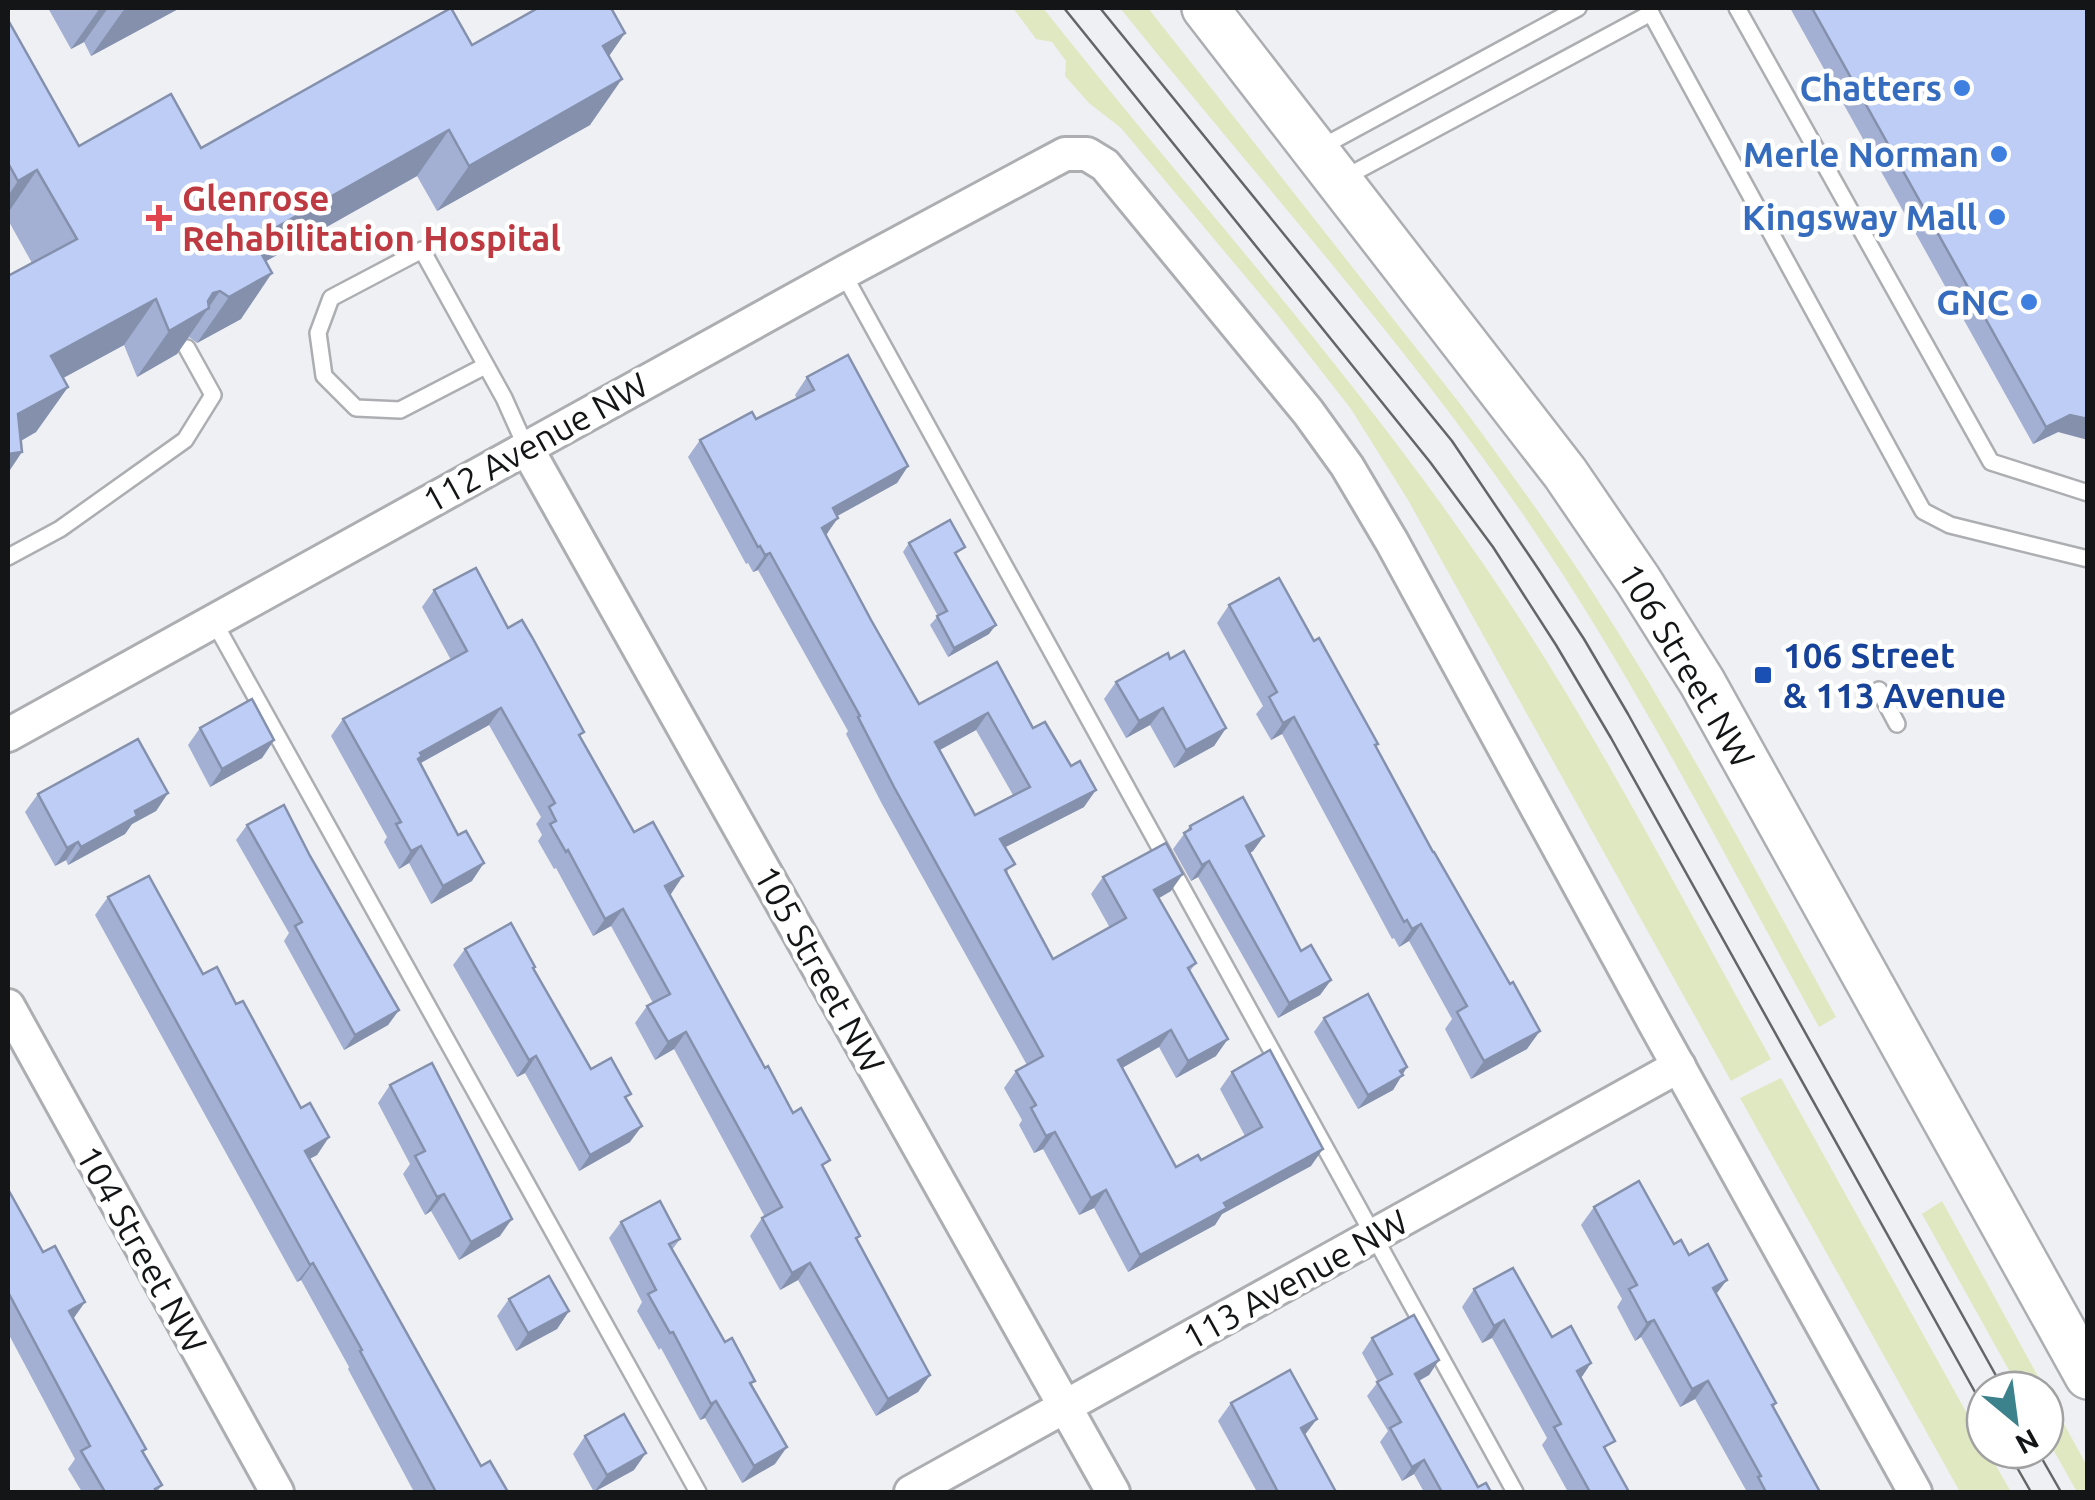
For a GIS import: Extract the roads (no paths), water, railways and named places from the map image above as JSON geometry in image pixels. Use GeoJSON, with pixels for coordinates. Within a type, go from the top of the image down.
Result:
{"type":"FeatureCollection","features":[{"type":"Feature","properties":{"kind":"street","name":"106 Street NW"},"geometry":{"type":"LineString","coordinates":[[1205,8],[1564,473],[1638,580],[1702,682],[2088,1376]]}},
{"type":"Feature","properties":{"kind":"street","name":"112 Avenue NW"},"geometry":{"type":"LineString","coordinates":[[8,735],[842,273],[1065,154],[1076,152],[1105,165],[1268,360],[1346,466],[1392,542],[1679,1066]]}},
{"type":"Feature","properties":{"kind":"street","name":"105 Street NW"},"geometry":{"type":"LineString","coordinates":[[526,447],[1113,1492]]}},
{"type":"Feature","properties":{"kind":"street","name":"104 Street NW"},"geometry":{"type":"LineString","coordinates":[[8,1006],[277,1492]]}},
{"type":"Feature","properties":{"kind":"street","name":"113 Avenue NW"},"geometry":{"type":"LineString","coordinates":[[912,1492],[1679,1066]]}},
{"type":"Feature","properties":{"kind":"street"},"geometry":{"type":"LineString","coordinates":[[1679,1066],[1915,1492]]}},
{"type":"Feature","properties":{"kind":"lane"},"geometry":{"type":"LineString","coordinates":[[1327,166],[1578,8]]}},
{"type":"Feature","properties":{"kind":"lane"},"geometry":{"type":"LineString","coordinates":[[1737,8],[1991,462],[2088,493]]}},
{"type":"Feature","properties":{"kind":"lane"},"geometry":{"type":"LineString","coordinates":[[1327,166],[1649,10],[1923,511],[1950,526],[2088,559]]}},
{"type":"Feature","properties":{"kind":"lane"},"geometry":{"type":"LineString","coordinates":[[485,366],[400,410],[356,408],[324,376],[318,332],[331,298],[422,250],[504,398],[526,447]]}},
{"type":"Feature","properties":{"kind":"lane"},"geometry":{"type":"LineString","coordinates":[[842,273],[1514,1492]]}},
{"type":"Feature","properties":{"kind":"lane"},"geometry":{"type":"LineString","coordinates":[[8,558],[60,529],[184,440],[213,395],[187,348]]}},
{"type":"Feature","properties":{"kind":"lane"},"geometry":{"type":"LineString","coordinates":[[213,620],[698,1492]]}},
{"type":"Feature","properties":{"kind":"lane"},"geometry":{"type":"LineString","coordinates":[[1879,690],[1897,724]]}},
{"type":"Feature","properties":{"kind":"tram line"},"geometry":{"type":"LineString","coordinates":[[1064,8],[1430,462],[1493,547],[1611,738],[1965,1374]]}},
{"type":"Feature","properties":{"kind":"tram line"},"geometry":{"type":"LineString","coordinates":[[1100,8],[1452,441],[1539,570],[1628,714],[1993,1370]]}},
{"type":"Feature","properties":{"kind":"tram line"},"geometry":{"type":"LineString","coordinates":[[2018,1470],[2031,1492]]}},
{"type":"Feature","properties":{"kind":"tram line"},"geometry":{"type":"LineString","coordinates":[[2048,1470],[2061,1492]]}},
{"type":"Feature","properties":{"kind":"place","name":"Chatters"},"geometry":{"type":"Point","coordinates":[1962,88]}},
{"type":"Feature","properties":{"kind":"place","name":"Merle Norman"},"geometry":{"type":"Point","coordinates":[1999,154]}},
{"type":"Feature","properties":{"kind":"place","name":"Kingsway Mall"},"geometry":{"type":"Point","coordinates":[1997,217]}},
{"type":"Feature","properties":{"kind":"place","name":"Glenrose Rehabilitation Hospital"},"geometry":{"type":"Point","coordinates":[159,218]}},
{"type":"Feature","properties":{"kind":"place","name":"GNC"},"geometry":{"type":"Point","coordinates":[2029,302]}},
{"type":"Feature","properties":{"kind":"place","name":"106 Street & 113 Avenue"},"geometry":{"type":"Point","coordinates":[1763,675]}}]}
